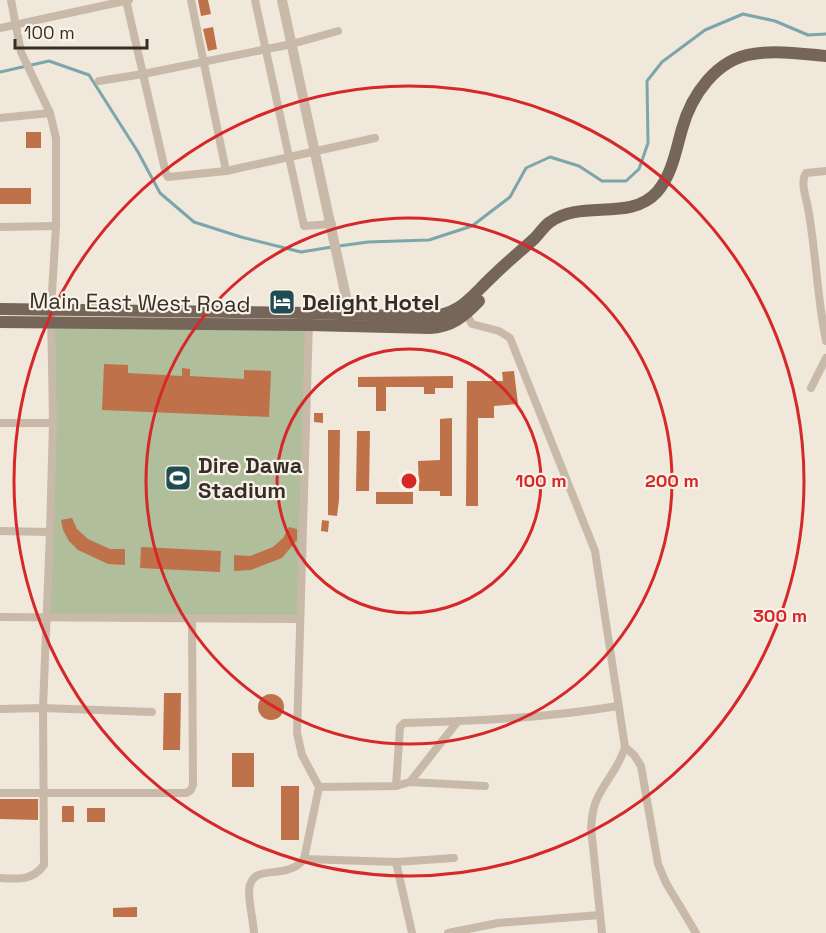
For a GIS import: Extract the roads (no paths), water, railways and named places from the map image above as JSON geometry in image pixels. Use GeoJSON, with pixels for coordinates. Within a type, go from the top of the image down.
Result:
{"type":"FeatureCollection","features":[{"type":"Feature","properties":{"kind":"main road","name":"Main East West Road"},"geometry":{"type":"LineString","coordinates":[[0,309],[51,316],[351,320],[438,328],[455,321],[464,310],[482,298],[504,265],[536,237],[549,222],[586,209],[623,208],[638,204],[656,194],[668,177],[684,122],[698,90],[724,65],[752,54],[826,56]]}},
{"type":"Feature","properties":{"kind":"main road","name":"Main East West Road"},"geometry":{"type":"LineString","coordinates":[[0,322],[51,316]]}},
{"type":"Feature","properties":{"kind":"street"},"geometry":{"type":"LineString","coordinates":[[0,878],[33,877],[44,865],[43,708],[53,423],[51,316],[56,226],[56,138],[50,113],[21,52],[11,0]]}},
{"type":"Feature","properties":{"kind":"street"},"geometry":{"type":"LineString","coordinates":[[0,28],[127,0],[166,174],[173,178],[226,171],[375,138]]}},
{"type":"Feature","properties":{"kind":"street"},"geometry":{"type":"LineString","coordinates":[[191,0],[226,171]]}},
{"type":"Feature","properties":{"kind":"street"},"geometry":{"type":"LineString","coordinates":[[255,0],[304,226],[332,224]]}},
{"type":"Feature","properties":{"kind":"street"},"geometry":{"type":"LineString","coordinates":[[282,0],[351,320]]}},
{"type":"Feature","properties":{"kind":"street"},"geometry":{"type":"LineString","coordinates":[[99,81],[292,44],[338,31]]}},
{"type":"Feature","properties":{"kind":"street"},"geometry":{"type":"LineString","coordinates":[[0,118],[50,113]]}},
{"type":"Feature","properties":{"kind":"street"},"geometry":{"type":"LineString","coordinates":[[826,171],[806,173],[803,183],[814,242],[826,341]]}},
{"type":"Feature","properties":{"kind":"street"},"geometry":{"type":"LineString","coordinates":[[0,227],[56,226]]}},
{"type":"Feature","properties":{"kind":"street"},"geometry":{"type":"LineString","coordinates":[[464,310],[472,324],[499,332],[510,338],[585,523],[597,561],[625,747],[621,761],[597,798],[592,812],[591,828],[602,933]]}},
{"type":"Feature","properties":{"kind":"street"},"geometry":{"type":"LineString","coordinates":[[254,933],[249,892],[254,876],[259,873],[292,870],[299,866],[304,859],[319,787],[302,755],[297,734],[309,319]]}},
{"type":"Feature","properties":{"kind":"street"},"geometry":{"type":"LineString","coordinates":[[811,388],[826,358]]}},
{"type":"Feature","properties":{"kind":"street"},"geometry":{"type":"LineString","coordinates":[[0,423],[53,423]]}},
{"type":"Feature","properties":{"kind":"street"},"geometry":{"type":"LineString","coordinates":[[0,531],[50,532]]}},
{"type":"Feature","properties":{"kind":"street"},"geometry":{"type":"LineString","coordinates":[[0,617],[299,619]]}},
{"type":"Feature","properties":{"kind":"street"},"geometry":{"type":"LineString","coordinates":[[0,793],[186,793],[191,790],[193,785],[192,618]]}},
{"type":"Feature","properties":{"kind":"street"},"geometry":{"type":"LineString","coordinates":[[396,786],[401,724],[544,717],[618,706]]}},
{"type":"Feature","properties":{"kind":"street"},"geometry":{"type":"LineString","coordinates":[[0,709],[43,708],[152,712]]}},
{"type":"Feature","properties":{"kind":"street"},"geometry":{"type":"LineString","coordinates":[[410,782],[458,721]]}},
{"type":"Feature","properties":{"kind":"street"},"geometry":{"type":"LineString","coordinates":[[625,747],[641,766],[658,864],[666,883],[696,933]]}},
{"type":"Feature","properties":{"kind":"street"},"geometry":{"type":"LineString","coordinates":[[319,787],[396,786],[410,782],[484,786]]}},
{"type":"Feature","properties":{"kind":"street"},"geometry":{"type":"LineString","coordinates":[[304,859],[396,862],[454,858]]}},
{"type":"Feature","properties":{"kind":"street"},"geometry":{"type":"LineString","coordinates":[[396,862],[412,933]]}},
{"type":"Feature","properties":{"kind":"street"},"geometry":{"type":"LineString","coordinates":[[448,933],[498,923],[600,915]]}},
{"type":"Feature","properties":{"kind":"waterway"},"geometry":{"type":"LineString","coordinates":[[339,246],[368,242],[429,240],[472,226],[510,197],[526,168],[550,157],[579,166],[602,181],[626,181],[639,169],[648,143],[647,81],[662,62],[705,30],[743,14],[775,21],[808,35],[826,34]]}},
{"type":"Feature","properties":{"kind":"waterway"},"geometry":{"type":"LineString","coordinates":[[0,72],[49,61],[89,75],[138,152],[160,193],[194,222],[301,252],[332,247]]}},
{"type":"Feature","properties":{"kind":"place","name":"Delight Hotel"},"geometry":{"type":"Point","coordinates":[282,302]}},
{"type":"Feature","properties":{"kind":"place","name":"Dire Dawa Stadium"},"geometry":{"type":"Point","coordinates":[178,478]}}]}
